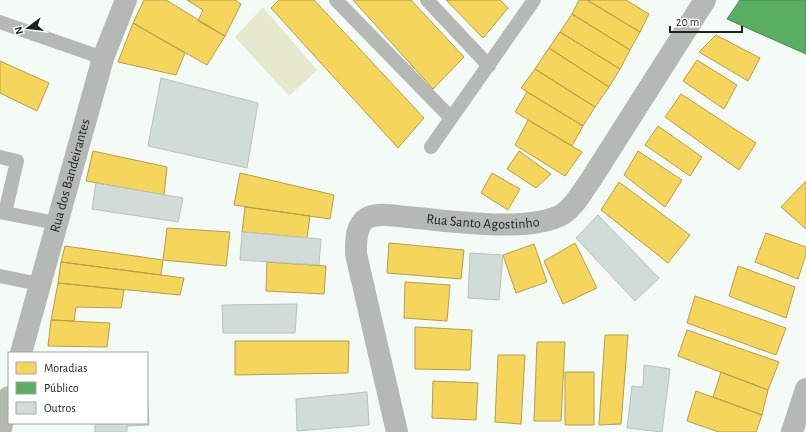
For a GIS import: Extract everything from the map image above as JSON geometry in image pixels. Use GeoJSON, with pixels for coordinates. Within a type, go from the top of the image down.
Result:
{"type":"FeatureCollection","features":[{"type":"Feature","properties":{"kind":"street","name":"Rua dos Bandeirantes"},"geometry":{"type":"LineString","coordinates":[[20,352],[104,58],[126,0]]}},
{"type":"Feature","properties":{"kind":"street","name":"Rua Santo Agostinho"},"geometry":{"type":"LineString","coordinates":[[397,432],[356,254],[356,241],[361,223],[367,218],[385,215],[473,223],[529,224],[542,222],[564,213],[572,206],[590,181],[705,0]]}},
{"type":"Feature","properties":{"kind":"street"},"geometry":{"type":"LineString","coordinates":[[792,432],[806,389]]}},
{"type":"Feature","properties":{"kind":"street"},"geometry":{"type":"LineString","coordinates":[[0,432],[8,401]]}},
{"type":"Feature","properties":{"kind":"lane"},"geometry":{"type":"LineString","coordinates":[[336,0],[451,118]]}},
{"type":"Feature","properties":{"kind":"lane"},"geometry":{"type":"LineString","coordinates":[[427,0],[489,66]]}},
{"type":"Feature","properties":{"kind":"lane"},"geometry":{"type":"LineString","coordinates":[[431,147],[489,66],[527,3]]}},
{"type":"Feature","properties":{"kind":"lane"},"geometry":{"type":"LineString","coordinates":[[0,22],[104,58]]}},
{"type":"Feature","properties":{"kind":"lane"},"geometry":{"type":"LineString","coordinates":[[0,157],[17,161],[2,213],[56,224]]}},
{"type":"Feature","properties":{"kind":"lane"},"geometry":{"type":"LineString","coordinates":[[0,276],[39,284]]}},
{"type":"Feature","properties":{"kind":"green space"},"geometry":{"type":"Polygon","coordinates":[[[263,7],[317,70],[289,96],[235,37],[263,7]]]}},
{"type":"Feature","properties":{"kind":"building: Moradias"},"geometry":{"type":"Polygon","coordinates":[[[144,0],[166,0],[225,36],[207,65],[133,23],[144,0]]]}},
{"type":"Feature","properties":{"kind":"building: Moradias"},"geometry":{"type":"Polygon","coordinates":[[[187,0],[235,0],[241,4],[225,36],[198,21],[203,10],[187,0]]]}},
{"type":"Feature","properties":{"kind":"building: Moradias"},"geometry":{"type":"Polygon","coordinates":[[[279,0],[314,0],[424,118],[398,148],[271,8],[279,0]]]}},
{"type":"Feature","properties":{"kind":"building: Moradias"},"geometry":{"type":"Polygon","coordinates":[[[353,0],[411,0],[464,57],[433,89],[353,0]]]}},
{"type":"Feature","properties":{"kind":"building: Moradias"},"geometry":{"type":"Polygon","coordinates":[[[446,0],[500,0],[508,8],[483,38],[446,0]]]}},
{"type":"Feature","properties":{"kind":"building: Moradias"},"geometry":{"type":"Polygon","coordinates":[[[579,0],[587,0],[640,32],[630,50],[572,14],[579,0]]]}},
{"type":"Feature","properties":{"kind":"building: Moradias"},"geometry":{"type":"Polygon","coordinates":[[[587,0],[626,0],[649,14],[640,32],[587,0]]]}},
{"type":"Feature","properties":{"kind":"building: Moradias"},"geometry":{"type":"Polygon","coordinates":[[[572,14],[630,50],[620,69],[560,32],[572,14]]]}},
{"type":"Feature","properties":{"kind":"building: Moradias"},"geometry":{"type":"Polygon","coordinates":[[[133,23],[185,53],[176,75],[118,62],[133,23]]]}},
{"type":"Feature","properties":{"kind":"building: Moradias"},"geometry":{"type":"Polygon","coordinates":[[[560,32],[620,69],[609,87],[549,48],[560,32]]]}},
{"type":"Feature","properties":{"kind":"building: Moradias"},"geometry":{"type":"Polygon","coordinates":[[[716,35],[760,58],[748,81],[699,52],[716,35]]]}},
{"type":"Feature","properties":{"kind":"building: Moradias"},"geometry":{"type":"Polygon","coordinates":[[[549,48],[609,87],[595,107],[535,69],[549,48]]]}},
{"type":"Feature","properties":{"kind":"building: Moradias"},"geometry":{"type":"Polygon","coordinates":[[[697,60],[737,85],[724,109],[683,81],[697,60]]]}},
{"type":"Feature","properties":{"kind":"building: Moradias"},"geometry":{"type":"Polygon","coordinates":[[[0,61],[49,83],[37,111],[0,93],[0,61]]]}},
{"type":"Feature","properties":{"kind":"building: Moradias"},"geometry":{"type":"Polygon","coordinates":[[[535,69],[595,107],[583,126],[521,88],[535,69]]]}},
{"type":"Feature","properties":{"kind":"building: Moradias"},"geometry":{"type":"Polygon","coordinates":[[[527,92],[583,126],[572,146],[515,112],[527,92]]]}},
{"type":"Feature","properties":{"kind":"building: Moradias"},"geometry":{"type":"Polygon","coordinates":[[[681,94],[756,143],[739,170],[665,117],[681,94]]]}},
{"type":"Feature","properties":{"kind":"building: Moradias"},"geometry":{"type":"Polygon","coordinates":[[[528,120],[582,152],[565,176],[515,145],[528,120]]]}},
{"type":"Feature","properties":{"kind":"building: Moradias"},"geometry":{"type":"Polygon","coordinates":[[[658,126],[702,157],[690,176],[645,145],[658,126]]]}},
{"type":"Feature","properties":{"kind":"building: Moradias"},"geometry":{"type":"Polygon","coordinates":[[[93,151],[167,167],[164,195],[86,181],[93,151]]]}},
{"type":"Feature","properties":{"kind":"building: Moradias"},"geometry":{"type":"Polygon","coordinates":[[[519,151],[551,174],[536,188],[507,169],[519,151]]]}},
{"type":"Feature","properties":{"kind":"building: Moradias"},"geometry":{"type":"Polygon","coordinates":[[[638,151],[682,180],[665,207],[624,175],[638,151]]]}},
{"type":"Feature","properties":{"kind":"building: Moradias"},"geometry":{"type":"Polygon","coordinates":[[[240,173],[334,195],[330,219],[234,205],[240,173]]]}},
{"type":"Feature","properties":{"kind":"building: Moradias"},"geometry":{"type":"Polygon","coordinates":[[[492,173],[520,189],[508,210],[481,193],[492,173]]]}},
{"type":"Feature","properties":{"kind":"building: Moradias"},"geometry":{"type":"Polygon","coordinates":[[[806,181],[806,229],[781,207],[806,181]]]}},
{"type":"Feature","properties":{"kind":"building: Moradias"},"geometry":{"type":"Polygon","coordinates":[[[619,182],[690,235],[668,263],[601,210],[619,182]]]}},
{"type":"Feature","properties":{"kind":"building: Moradias"},"geometry":{"type":"Polygon","coordinates":[[[245,207],[310,216],[307,238],[242,232],[245,207]]]}},
{"type":"Feature","properties":{"kind":"building: Moradias"},"geometry":{"type":"Polygon","coordinates":[[[167,228],[230,232],[226,266],[163,260],[167,228]]]}},
{"type":"Feature","properties":{"kind":"building: Moradias"},"geometry":{"type":"Polygon","coordinates":[[[766,233],[806,247],[806,254],[798,279],[755,262],[766,233]]]}},
{"type":"Feature","properties":{"kind":"building: Moradias"},"geometry":{"type":"Polygon","coordinates":[[[389,243],[464,250],[461,279],[387,273],[389,243]]]}},
{"type":"Feature","properties":{"kind":"building: Moradias"},"geometry":{"type":"Polygon","coordinates":[[[575,243],[597,288],[563,304],[544,261],[575,243]]]}},
{"type":"Feature","properties":{"kind":"building: Moradias"},"geometry":{"type":"Polygon","coordinates":[[[534,244],[547,282],[516,293],[503,255],[534,244]]]}},
{"type":"Feature","properties":{"kind":"building: Moradias"},"geometry":{"type":"Polygon","coordinates":[[[65,246],[163,260],[161,275],[61,262],[65,246]]]}},
{"type":"Feature","properties":{"kind":"building: Moradias"},"geometry":{"type":"Polygon","coordinates":[[[61,262],[184,278],[180,295],[58,283],[61,262]]]}},
{"type":"Feature","properties":{"kind":"building: Moradias"},"geometry":{"type":"Polygon","coordinates":[[[267,262],[326,266],[324,294],[266,291],[267,262]]]}},
{"type":"Feature","properties":{"kind":"building: Moradias"},"geometry":{"type":"Polygon","coordinates":[[[738,266],[795,287],[786,318],[729,296],[738,266]]]}},
{"type":"Feature","properties":{"kind":"building: Moradias"},"geometry":{"type":"Polygon","coordinates":[[[405,282],[450,285],[447,321],[404,318],[405,282]]]}},
{"type":"Feature","properties":{"kind":"building: Moradias"},"geometry":{"type":"Polygon","coordinates":[[[58,283],[124,290],[121,308],[76,307],[74,321],[51,320],[58,283]]]}},
{"type":"Feature","properties":{"kind":"building: Moradias"},"geometry":{"type":"Polygon","coordinates":[[[695,296],[786,328],[776,355],[687,323],[695,296]]]}},
{"type":"Feature","properties":{"kind":"building: Moradias"},"geometry":{"type":"Polygon","coordinates":[[[51,320],[110,323],[107,347],[48,346],[51,320]]]}},
{"type":"Feature","properties":{"kind":"building: Moradias"},"geometry":{"type":"Polygon","coordinates":[[[415,327],[472,330],[470,370],[415,369],[415,327]]]}},
{"type":"Feature","properties":{"kind":"building: Moradias"},"geometry":{"type":"Polygon","coordinates":[[[687,330],[779,362],[768,390],[678,356],[687,330]]]}},
{"type":"Feature","properties":{"kind":"building: Moradias"},"geometry":{"type":"Polygon","coordinates":[[[605,335],[628,335],[621,424],[599,425],[605,335]]]}},
{"type":"Feature","properties":{"kind":"building: Moradias"},"geometry":{"type":"Polygon","coordinates":[[[235,341],[349,341],[348,373],[235,375],[235,341]]]}},
{"type":"Feature","properties":{"kind":"building: Moradias"},"geometry":{"type":"Polygon","coordinates":[[[537,342],[565,342],[561,421],[534,421],[537,342]]]}},
{"type":"Feature","properties":{"kind":"building: Moradias"},"geometry":{"type":"Polygon","coordinates":[[[498,355],[525,355],[521,424],[495,422],[498,355]]]}},
{"type":"Feature","properties":{"kind":"building: Moradias"},"geometry":{"type":"Polygon","coordinates":[[[565,372],[594,372],[594,425],[565,425],[565,372]]]}},
{"type":"Feature","properties":{"kind":"building: Moradias"},"geometry":{"type":"Polygon","coordinates":[[[721,372],[768,390],[762,415],[713,397],[721,372]]]}},
{"type":"Feature","properties":{"kind":"building: Moradias"},"geometry":{"type":"Polygon","coordinates":[[[433,381],[478,383],[476,420],[432,418],[433,381]]]}},
{"type":"Feature","properties":{"kind":"building: Moradias"},"geometry":{"type":"Polygon","coordinates":[[[696,391],[762,415],[756,432],[719,432],[687,421],[696,391]]]}},
{"type":"Feature","properties":{"kind":"building: Público"},"geometry":{"type":"Polygon","coordinates":[[[740,0],[806,0],[806,54],[727,19],[740,0]]]}},
{"type":"Feature","properties":{"kind":"building: Outros"},"geometry":{"type":"Polygon","coordinates":[[[161,78],[258,103],[247,168],[148,146],[161,78]]]}},
{"type":"Feature","properties":{"kind":"building: Outros"},"geometry":{"type":"Polygon","coordinates":[[[96,183],[183,198],[178,222],[92,209],[96,183]]]}},
{"type":"Feature","properties":{"kind":"building: Outros"},"geometry":{"type":"Polygon","coordinates":[[[598,215],[659,278],[635,301],[576,238],[598,215]]]}},
{"type":"Feature","properties":{"kind":"building: Outros"},"geometry":{"type":"Polygon","coordinates":[[[242,232],[321,239],[319,265],[240,260],[242,232]]]}},
{"type":"Feature","properties":{"kind":"building: Outros"},"geometry":{"type":"Polygon","coordinates":[[[470,253],[503,255],[499,300],[468,298],[470,253]]]}},
{"type":"Feature","properties":{"kind":"building: Outros"},"geometry":{"type":"Polygon","coordinates":[[[297,304],[295,333],[223,333],[222,305],[297,304]]]}},
{"type":"Feature","properties":{"kind":"building: Outros"},"geometry":{"type":"Polygon","coordinates":[[[644,365],[670,369],[662,432],[627,428],[632,386],[643,387],[644,365]]]}},
{"type":"Feature","properties":{"kind":"building: Outros"},"geometry":{"type":"Polygon","coordinates":[[[367,392],[369,425],[297,431],[296,399],[367,392]]]}},
{"type":"Feature","properties":{"kind":"building: Outros"},"geometry":{"type":"Polygon","coordinates":[[[148,406],[149,425],[127,426],[127,432],[95,432],[95,424],[148,424],[148,406]]]}}]}
